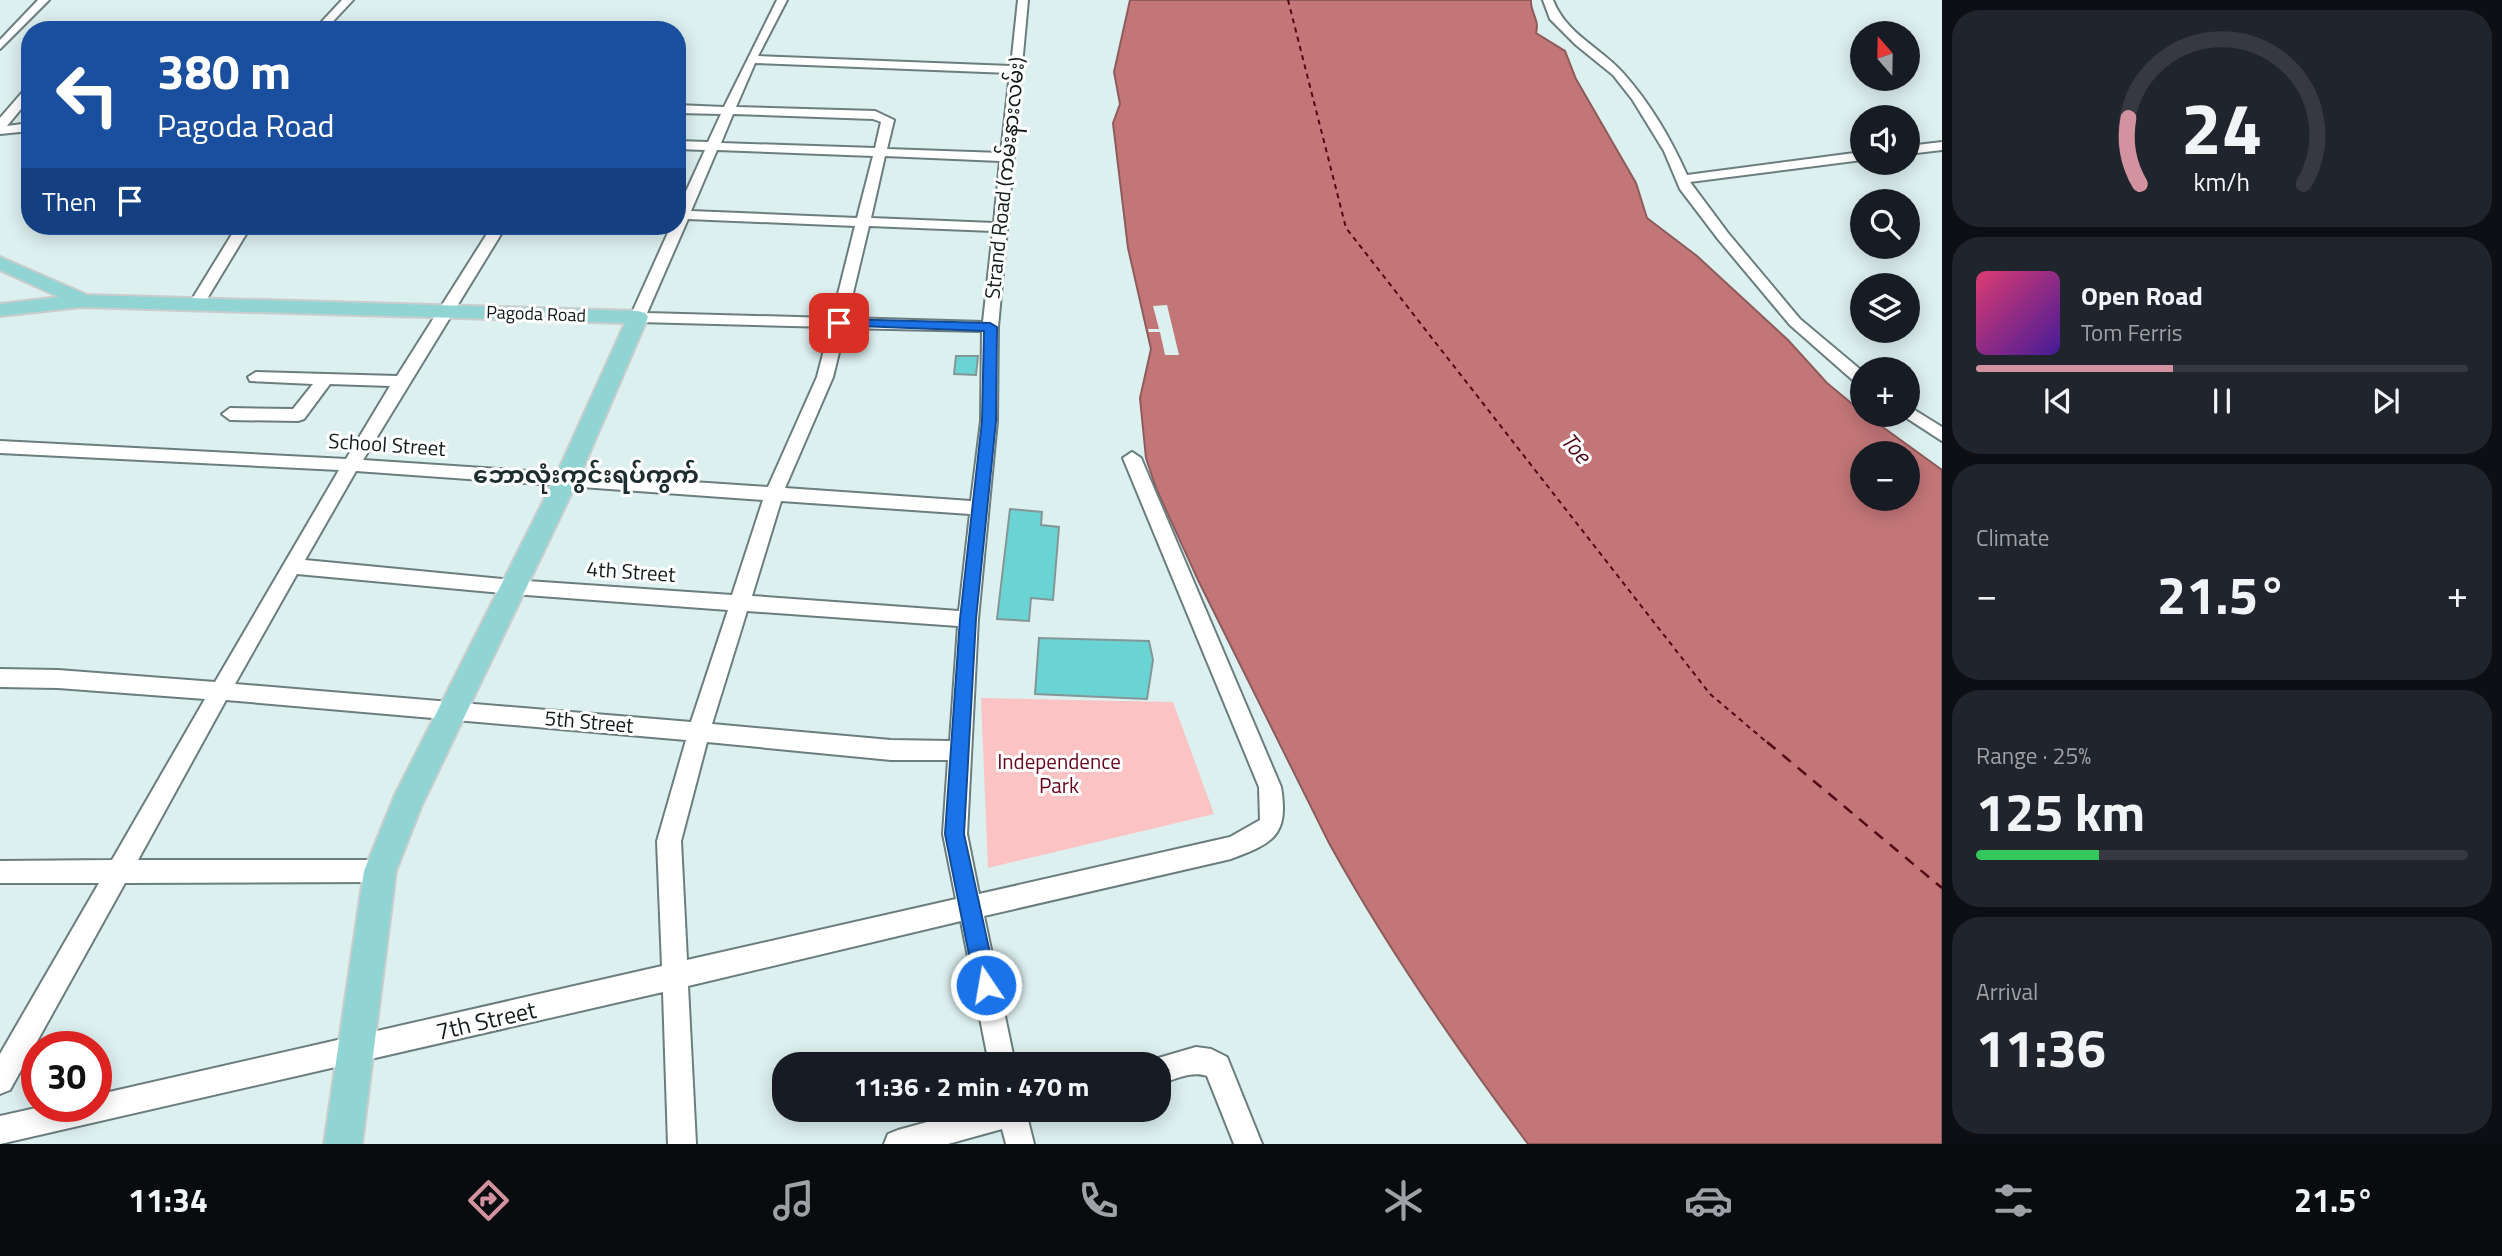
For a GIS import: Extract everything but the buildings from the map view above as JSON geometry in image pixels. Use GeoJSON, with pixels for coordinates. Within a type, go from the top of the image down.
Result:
{"type":"FeatureCollection","features":[{"type":"Feature","properties":{"kind":"main road","name":"Pagoda Road"},"geometry":{"type":"LineString","coordinates":[[0,263],[82,301]]}},
{"type":"Feature","properties":{"kind":"main road","name":"Pagoda Road"},"geometry":{"type":"LineString","coordinates":[[0,310],[82,301],[638,317]]}},
{"type":"Feature","properties":{"kind":"main road"},"geometry":{"type":"LineString","coordinates":[[343,1144],[380,871],[406,805],[566,480],[638,317]]}},
{"type":"Feature","properties":{"kind":"street"},"geometry":{"type":"LineString","coordinates":[[22,21],[44,0]]}},
{"type":"Feature","properties":{"kind":"street"},"geometry":{"type":"LineString","coordinates":[[328,21],[348,0]]}},
{"type":"Feature","properties":{"kind":"street"},"geometry":{"type":"LineString","coordinates":[[686,203],[751,60],[782,0]]}},
{"type":"Feature","properties":{"kind":"street","name":"Strand Road (ကမ်းနားလမ်း)"},"geometry":{"type":"LineString","coordinates":[[1000,1052],[955,834],[968,619],[989,421],[990,327],[1023,0]]}},
{"type":"Feature","properties":{"kind":"street"},"geometry":{"type":"LineString","coordinates":[[1548,0],[1554,17],[1580,43],[1617,73],[1637,97],[1670,151],[1687,189],[1723,236],[1795,322],[1850,369]]}},
{"type":"Feature","properties":{"kind":"street"},"geometry":{"type":"LineString","coordinates":[[2,41],[21,22]]}},
{"type":"Feature","properties":{"kind":"street"},"geometry":{"type":"LineString","coordinates":[[751,60],[1016,70]]}},
{"type":"Feature","properties":{"kind":"street"},"geometry":{"type":"LineString","coordinates":[[0,128],[21,101]]}},
{"type":"Feature","properties":{"kind":"street"},"geometry":{"type":"LineString","coordinates":[[682,1144],[669,841],[699,732],[774,494],[825,377],[882,154],[888,120],[883,117],[686,110]]}},
{"type":"Feature","properties":{"kind":"street"},"geometry":{"type":"LineString","coordinates":[[0,128],[21,127]]}},
{"type":"Feature","properties":{"kind":"street"},"geometry":{"type":"LineString","coordinates":[[686,146],[1007,157]]}},
{"type":"Feature","properties":{"kind":"street"},"geometry":{"type":"LineString","coordinates":[[1920,149],[1942,146]]}},
{"type":"Feature","properties":{"kind":"street"},"geometry":{"type":"LineString","coordinates":[[1683,179],[1850,158]]}},
{"type":"Feature","properties":{"kind":"street"},"geometry":{"type":"LineString","coordinates":[[686,215],[1000,228]]}},
{"type":"Feature","properties":{"kind":"street"},"geometry":{"type":"LineString","coordinates":[[197,304],[239,235]]}},
{"type":"Feature","properties":{"kind":"street"},"geometry":{"type":"LineString","coordinates":[[0,1080],[121,872],[219,693],[350,465],[443,311],[493,235]]}},
{"type":"Feature","properties":{"kind":"street"},"geometry":{"type":"LineString","coordinates":[[638,317],[672,235]]}},
{"type":"Feature","properties":{"kind":"street","name":"Pagoda Road"},"geometry":{"type":"LineString","coordinates":[[638,317],[990,327]]}},
{"type":"Feature","properties":{"kind":"street"},"geometry":{"type":"LineString","coordinates":[[256,377],[401,381]]}},
{"type":"Feature","properties":{"kind":"street"},"geometry":{"type":"LineString","coordinates":[[230,414],[298,415],[325,379]]}},
{"type":"Feature","properties":{"kind":"street"},"geometry":{"type":"LineString","coordinates":[[1920,419],[1942,435]]}},
{"type":"Feature","properties":{"kind":"street","name":"School Street"},"geometry":{"type":"LineString","coordinates":[[0,447],[350,465],[980,508]]}},
{"type":"Feature","properties":{"kind":"street","name":"7th Street"},"geometry":{"type":"LineString","coordinates":[[0,1130],[355,1052],[970,906],[1231,848],[1264,834],[1275,815],[1270,787],[1132,458]]}},
{"type":"Feature","properties":{"kind":"street","name":"4th Street"},"geometry":{"type":"LineString","coordinates":[[292,566],[513,587],[968,619]]}},
{"type":"Feature","properties":{"kind":"street","name":"5th Street"},"geometry":{"type":"LineString","coordinates":[[0,677],[454,709],[891,750],[958,751]]}},
{"type":"Feature","properties":{"kind":"street"},"geometry":{"type":"LineString","coordinates":[[0,872],[380,871]]}},
{"type":"Feature","properties":{"kind":"street"},"geometry":{"type":"LineString","coordinates":[[1171,1067],[1201,1059],[1209,1060],[1217,1067],[1248,1144]]}},
{"type":"Feature","properties":{"kind":"street"},"geometry":{"type":"LineString","coordinates":[[898,1144],[973,1122]]}},
{"type":"Feature","properties":{"kind":"street"},"geometry":{"type":"LineString","coordinates":[[1016,1122],[1020,1144]]}},
{"type":"Feature","properties":{"kind":"green space","name":"Independence Park"},"geometry":{"type":"Polygon","coordinates":[[[981,698],[1173,702],[1214,814],[988,868],[981,698]]]}},
{"type":"Feature","properties":{"kind":"water","name":"Toe"},"geometry":{"type":"Polygon","coordinates":[[[1130,0],[1531,0],[1537,24],[1536,33],[1565,51],[1576,79],[1636,183],[1647,218],[1697,256],[1850,402],[1850,427],[1883,427],[1902,441],[1850,441],[1850,511],[1920,511],[1920,454],[1942,470],[1942,1144],[1528,1144],[1423,997],[1374,921],[1329,843],[1199,582],[1156,488],[1146,458],[1140,398],[1151,349],[1128,248],[1113,123],[1120,104],[1114,72],[1130,0]]]}},
{"type":"Feature","properties":{"kind":"pier"},"geometry":{"type":"Polygon","coordinates":[[[1167,305],[1179,355],[1165,355],[1160,332],[1149,332],[1148,329],[1159,329],[1153,306],[1167,305]]]}},
{"type":"Feature","properties":{"kind":"ferry route"},"geometry":{"type":"LineString","coordinates":[[1288,0],[1346,228],[1710,694],[1769,744]]}},
{"type":"Feature","properties":{"kind":"ferry route"},"geometry":{"type":"LineString","coordinates":[[1767,742],[1942,888]]}},
{"type":"Feature","properties":{"kind":"district","name":"ဘောလုံးကွင်းရပ်ကွက်"},"geometry":{"type":"Point","coordinates":[586,475]}},
{"type":"Feature","properties":{"kind":"route"},"geometry":{"type":"LineString","coordinates":[[839,323],[990,327],[989,421],[968,619],[955,834],[986,985]]}}]}
